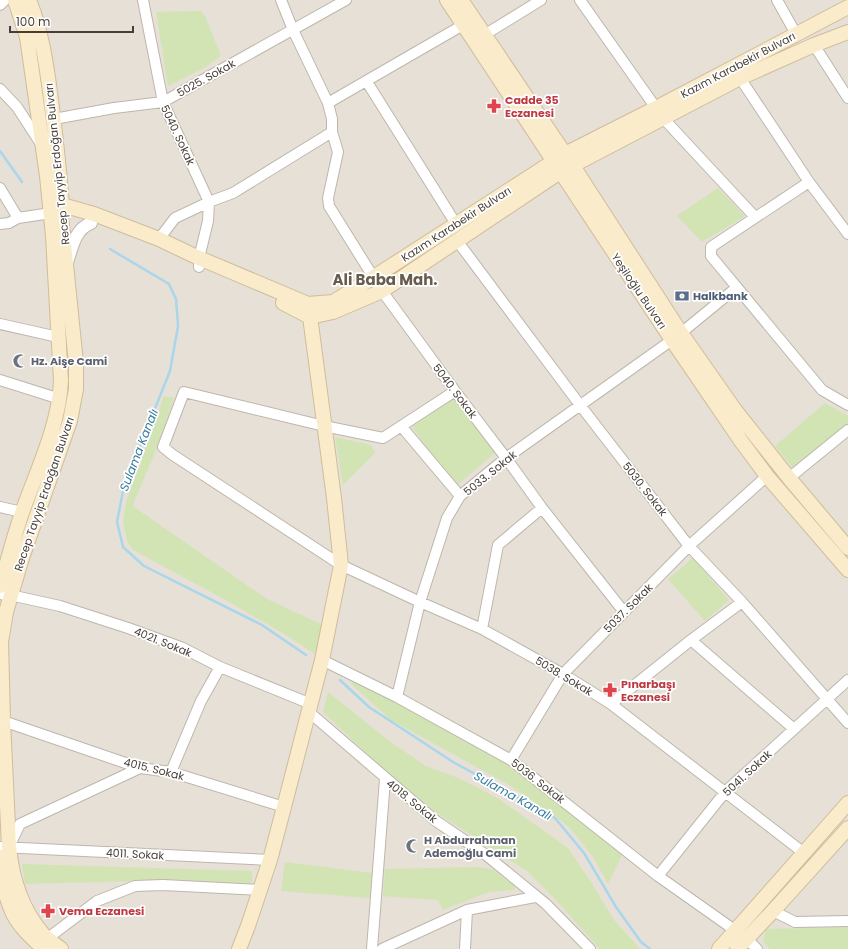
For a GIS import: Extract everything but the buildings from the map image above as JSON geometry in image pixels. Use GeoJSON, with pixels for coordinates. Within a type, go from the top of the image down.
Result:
{"type":"FeatureCollection","features":[{"type":"Feature","properties":{"kind":"main road","name":"Recep Tayyip Erdoğan Bulvarı"},"geometry":{"type":"LineString","coordinates":[[3,592],[24,551],[70,421],[76,389],[76,363],[67,264],[43,148],[27,37],[15,0]]}},
{"type":"Feature","properties":{"kind":"main road","name":"Recep Tayyip Erdoğan Bulvarı"},"geometry":{"type":"LineString","coordinates":[[29,0],[40,35],[54,119],[58,337],[61,381],[57,416],[22,512],[3,592],[6,612],[2,642],[3,896],[27,933],[46,944],[61,949]]}},
{"type":"Feature","properties":{"kind":"main road","name":"Yeşiloğlu Bulvarı"},"geometry":{"type":"LineString","coordinates":[[447,0],[562,167],[676,337],[741,441],[767,476],[848,570]]}},
{"type":"Feature","properties":{"kind":"main road"},"geometry":{"type":"LineString","coordinates":[[461,0],[564,154]]}},
{"type":"Feature","properties":{"kind":"main road","name":"Kazım Karabekir Bulvarı"},"geometry":{"type":"LineString","coordinates":[[309,311],[333,302],[456,224],[659,113],[796,34],[848,7]]}},
{"type":"Feature","properties":{"kind":"main road","name":"Kazım Karabekir Bulvarı"},"geometry":{"type":"LineString","coordinates":[[56,210],[199,263],[309,311],[333,312],[382,291],[458,242],[562,167],[564,154],[740,78],[814,44],[848,32]]}},
{"type":"Feature","properties":{"kind":"main road","name":"Kazım Karabekir Bulvarı"},"geometry":{"type":"LineString","coordinates":[[56,210],[94,214],[159,240],[199,263]]}},
{"type":"Feature","properties":{"kind":"main road"},"geometry":{"type":"LineString","coordinates":[[239,949],[270,860],[322,660],[341,565],[334,498],[309,311]]}},
{"type":"Feature","properties":{"kind":"main road","name":"Yeşiloğlu Bulvarı"},"geometry":{"type":"LineString","coordinates":[[676,337],[789,478],[848,548]]}},
{"type":"Feature","properties":{"kind":"main road"},"geometry":{"type":"LineString","coordinates":[[737,949],[741,935],[804,853],[848,803]]}},
{"type":"Feature","properties":{"kind":"main road"},"geometry":{"type":"LineString","coordinates":[[719,949],[741,935],[773,911],[848,828]]}},
{"type":"Feature","properties":{"kind":"main road","name":"Recep Tayyip Erdoğan Bulvarı"},"geometry":{"type":"LineString","coordinates":[[3,850],[11,866],[17,890],[25,908],[42,933],[46,944]]}},
{"type":"Feature","properties":{"kind":"street"},"geometry":{"type":"LineString","coordinates":[[0,5],[4,0]]}},
{"type":"Feature","properties":{"kind":"street","name":"5040. Sokak"},"geometry":{"type":"LineString","coordinates":[[143,0],[163,102],[209,202],[208,221],[199,263]]}},
{"type":"Feature","properties":{"kind":"street"},"geometry":{"type":"LineString","coordinates":[[159,240],[175,218],[209,202],[233,193],[332,132],[332,119],[328,103],[293,30],[281,0]]}},
{"type":"Feature","properties":{"kind":"street","name":"5025. Sokak"},"geometry":{"type":"LineString","coordinates":[[54,119],[114,108],[163,102],[346,0]]}},
{"type":"Feature","properties":{"kind":"street"},"geometry":{"type":"LineString","coordinates":[[484,35],[540,0]]}},
{"type":"Feature","properties":{"kind":"street"},"geometry":{"type":"LineString","coordinates":[[580,0],[659,113],[755,217]]}},
{"type":"Feature","properties":{"kind":"street"},"geometry":{"type":"LineString","coordinates":[[777,0],[796,34]]}},
{"type":"Feature","properties":{"kind":"street"},"geometry":{"type":"LineString","coordinates":[[328,103],[367,82],[463,25]]}},
{"type":"Feature","properties":{"kind":"street"},"geometry":{"type":"LineString","coordinates":[[814,44],[848,98]]}},
{"type":"Feature","properties":{"kind":"street"},"geometry":{"type":"LineString","coordinates":[[740,78],[809,182],[848,234]]}},
{"type":"Feature","properties":{"kind":"street"},"geometry":{"type":"LineString","coordinates":[[367,82],[456,224]]}},
{"type":"Feature","properties":{"kind":"street"},"geometry":{"type":"LineString","coordinates":[[0,89],[16,107],[43,148]]}},
{"type":"Feature","properties":{"kind":"street","name":"5040. Sokak"},"geometry":{"type":"LineString","coordinates":[[332,132],[338,152],[328,198],[329,206],[382,291],[542,508],[624,612]]}},
{"type":"Feature","properties":{"kind":"street"},"geometry":{"type":"LineString","coordinates":[[809,182],[712,247],[711,256],[822,390],[848,405]]}},
{"type":"Feature","properties":{"kind":"street"},"geometry":{"type":"LineString","coordinates":[[0,188],[18,218]]}},
{"type":"Feature","properties":{"kind":"street"},"geometry":{"type":"LineString","coordinates":[[0,224],[9,223],[18,218],[56,210]]}},
{"type":"Feature","properties":{"kind":"street"},"geometry":{"type":"LineString","coordinates":[[67,264],[77,233],[86,225],[91,223]]}},
{"type":"Feature","properties":{"kind":"street","name":"5030. Sokak"},"geometry":{"type":"LineString","coordinates":[[458,242],[580,405],[689,546],[742,602],[848,723]]}},
{"type":"Feature","properties":{"kind":"street","name":"5033. Sokak"},"geometry":{"type":"LineString","coordinates":[[397,697],[420,602],[447,518],[460,496],[506,458],[676,337],[736,288]]}},
{"type":"Feature","properties":{"kind":"street"},"geometry":{"type":"LineString","coordinates":[[0,324],[58,337]]}},
{"type":"Feature","properties":{"kind":"street"},"geometry":{"type":"LineString","coordinates":[[0,380],[60,399]]}},
{"type":"Feature","properties":{"kind":"street"},"geometry":{"type":"LineString","coordinates":[[324,426],[383,438],[455,391]]}},
{"type":"Feature","properties":{"kind":"street","name":"5038. Sokak"},"geometry":{"type":"LineString","coordinates":[[324,426],[184,392],[163,447],[341,565],[482,629],[563,674],[611,704],[804,853]]}},
{"type":"Feature","properties":{"kind":"street"},"geometry":{"type":"LineString","coordinates":[[401,426],[460,496]]}},
{"type":"Feature","properties":{"kind":"street"},"geometry":{"type":"LineString","coordinates":[[789,478],[848,430]]}},
{"type":"Feature","properties":{"kind":"street","name":"5037. Sokak"},"geometry":{"type":"LineString","coordinates":[[512,760],[563,674],[689,546],[767,476]]}},
{"type":"Feature","properties":{"kind":"street"},"geometry":{"type":"LineString","coordinates":[[0,507],[22,512]]}},
{"type":"Feature","properties":{"kind":"street"},"geometry":{"type":"LineString","coordinates":[[482,629],[498,545],[542,508]]}},
{"type":"Feature","properties":{"kind":"street","name":"4021. Sokak"},"geometry":{"type":"LineString","coordinates":[[3,592],[60,606],[183,648],[220,667],[310,708]]}},
{"type":"Feature","properties":{"kind":"street"},"geometry":{"type":"LineString","coordinates":[[611,704],[691,640],[742,602]]}},
{"type":"Feature","properties":{"kind":"street"},"geometry":{"type":"LineString","coordinates":[[691,640],[794,729]]}},
{"type":"Feature","properties":{"kind":"street","name":"5036. Sokak"},"geometry":{"type":"LineString","coordinates":[[322,660],[397,697],[512,760],[658,876],[741,935],[757,949]]}},
{"type":"Feature","properties":{"kind":"street"},"geometry":{"type":"LineString","coordinates":[[171,772],[201,701],[220,667]]}},
{"type":"Feature","properties":{"kind":"street","name":"5041. Sokak"},"geometry":{"type":"LineString","coordinates":[[658,876],[726,792],[848,680]]}},
{"type":"Feature","properties":{"kind":"street","name":"4018. Sokak"},"geometry":{"type":"LineString","coordinates":[[310,708],[385,779],[436,821],[486,855],[546,904],[590,949]]}},
{"type":"Feature","properties":{"kind":"street","name":"4015. Sokak"},"geometry":{"type":"LineString","coordinates":[[3,721],[140,768],[171,772],[284,807]]}},
{"type":"Feature","properties":{"kind":"street"},"geometry":{"type":"LineString","coordinates":[[3,850],[20,824],[140,768]]}},
{"type":"Feature","properties":{"kind":"street"},"geometry":{"type":"LineString","coordinates":[[372,949],[385,779]]}},
{"type":"Feature","properties":{"kind":"street","name":"4011. Sokak"},"geometry":{"type":"LineString","coordinates":[[3,850],[270,860]]}},
{"type":"Feature","properties":{"kind":"street"},"geometry":{"type":"LineString","coordinates":[[46,944],[97,901],[135,886],[163,885],[260,890]]}},
{"type":"Feature","properties":{"kind":"street"},"geometry":{"type":"LineString","coordinates":[[382,949],[467,910],[536,897]]}},
{"type":"Feature","properties":{"kind":"street"},"geometry":{"type":"LineString","coordinates":[[465,949],[467,910]]}},
{"type":"Feature","properties":{"kind":"street"},"geometry":{"type":"LineString","coordinates":[[773,911],[795,922],[848,921]]}},
{"type":"Feature","properties":{"kind":"shaded area"},"geometry":{"type":"Polygon","coordinates":[[[0,0],[848,0],[848,949],[0,949],[0,0]]]}},
{"type":"Feature","properties":{"kind":"green space"},"geometry":{"type":"Polygon","coordinates":[[[201,11],[205,16],[221,56],[204,68],[168,86],[156,12],[201,11]]]}},
{"type":"Feature","properties":{"kind":"green space"},"geometry":{"type":"Polygon","coordinates":[[[718,188],[745,216],[702,242],[677,216],[718,188]]]}},
{"type":"Feature","properties":{"kind":"green space"},"geometry":{"type":"Polygon","coordinates":[[[455,395],[495,453],[455,487],[412,427],[455,395]]]}},
{"type":"Feature","properties":{"kind":"green space"},"geometry":{"type":"Polygon","coordinates":[[[164,396],[174,398],[155,453],[133,504],[134,507],[267,599],[323,625],[315,654],[286,635],[222,598],[133,550],[127,540],[123,522],[126,502],[164,396]]]}},
{"type":"Feature","properties":{"kind":"green space"},"geometry":{"type":"Polygon","coordinates":[[[825,403],[848,416],[848,425],[793,468],[775,446],[825,403]]]}},
{"type":"Feature","properties":{"kind":"green space"},"geometry":{"type":"Polygon","coordinates":[[[335,437],[371,445],[375,453],[343,485],[335,437]]]}},
{"type":"Feature","properties":{"kind":"green space"},"geometry":{"type":"Polygon","coordinates":[[[693,558],[729,600],[705,621],[668,579],[693,558]]]}},
{"type":"Feature","properties":{"kind":"green space"},"geometry":{"type":"Polygon","coordinates":[[[356,682],[419,714],[497,757],[549,796],[622,855],[608,884],[593,857],[571,829],[560,820],[511,786],[391,720],[350,683],[356,682]]]}},
{"type":"Feature","properties":{"kind":"green space"},"geometry":{"type":"Polygon","coordinates":[[[328,692],[389,741],[426,766],[461,779],[499,799],[568,848],[614,920],[640,949],[600,949],[553,897],[527,871],[437,813],[383,769],[323,712],[328,692]]]}},
{"type":"Feature","properties":{"kind":"green space"},"geometry":{"type":"Polygon","coordinates":[[[285,862],[372,873],[370,898],[281,891],[285,862]]]}},
{"type":"Feature","properties":{"kind":"green space"},"geometry":{"type":"Polygon","coordinates":[[[22,864],[252,871],[252,883],[140,881],[25,884],[22,864]]]}},
{"type":"Feature","properties":{"kind":"green space"},"geometry":{"type":"Polygon","coordinates":[[[478,867],[492,869],[516,886],[514,890],[489,892],[443,910],[438,900],[383,896],[385,869],[478,867]]]}},
{"type":"Feature","properties":{"kind":"green space"},"geometry":{"type":"Polygon","coordinates":[[[848,927],[848,949],[770,949],[763,942],[766,929],[848,927]]]}},
{"type":"Feature","properties":{"kind":"waterway","name":"Sulama Kanalı"},"geometry":{"type":"LineString","coordinates":[[0,151],[22,182]]}},
{"type":"Feature","properties":{"kind":"waterway","name":"Sulama Kanalı"},"geometry":{"type":"LineString","coordinates":[[110,249],[169,284],[176,299],[178,326],[170,371],[124,486],[117,522],[123,547],[144,566],[262,625],[306,655]]}},
{"type":"Feature","properties":{"kind":"waterway","name":"Sulama Kanalı"},"geometry":{"type":"LineString","coordinates":[[340,680],[369,707],[453,762],[555,818],[584,853],[616,907],[641,942],[650,949]]}},
{"type":"Feature","properties":{"kind":"place","name":"Cadde 35 Eczanesi"},"geometry":{"type":"Point","coordinates":[494,106]}},
{"type":"Feature","properties":{"kind":"place","name":"Halkbank"},"geometry":{"type":"Point","coordinates":[682,296]}},
{"type":"Feature","properties":{"kind":"place","name":"Hz. Aişe Cami"},"geometry":{"type":"Point","coordinates":[20,361]}},
{"type":"Feature","properties":{"kind":"place","name":"Pınarbaşı Eczanesi"},"geometry":{"type":"Point","coordinates":[610,690]}},
{"type":"Feature","properties":{"kind":"place","name":"H Abdurrahman Ademoğlu Cami"},"geometry":{"type":"Point","coordinates":[413,846]}},
{"type":"Feature","properties":{"kind":"place","name":"Vema Eczanesi"},"geometry":{"type":"Point","coordinates":[48,911]}},
{"type":"Feature","properties":{"kind":"district","name":"Ali Baba Mah."},"geometry":{"type":"Point","coordinates":[385,280]}}]}
